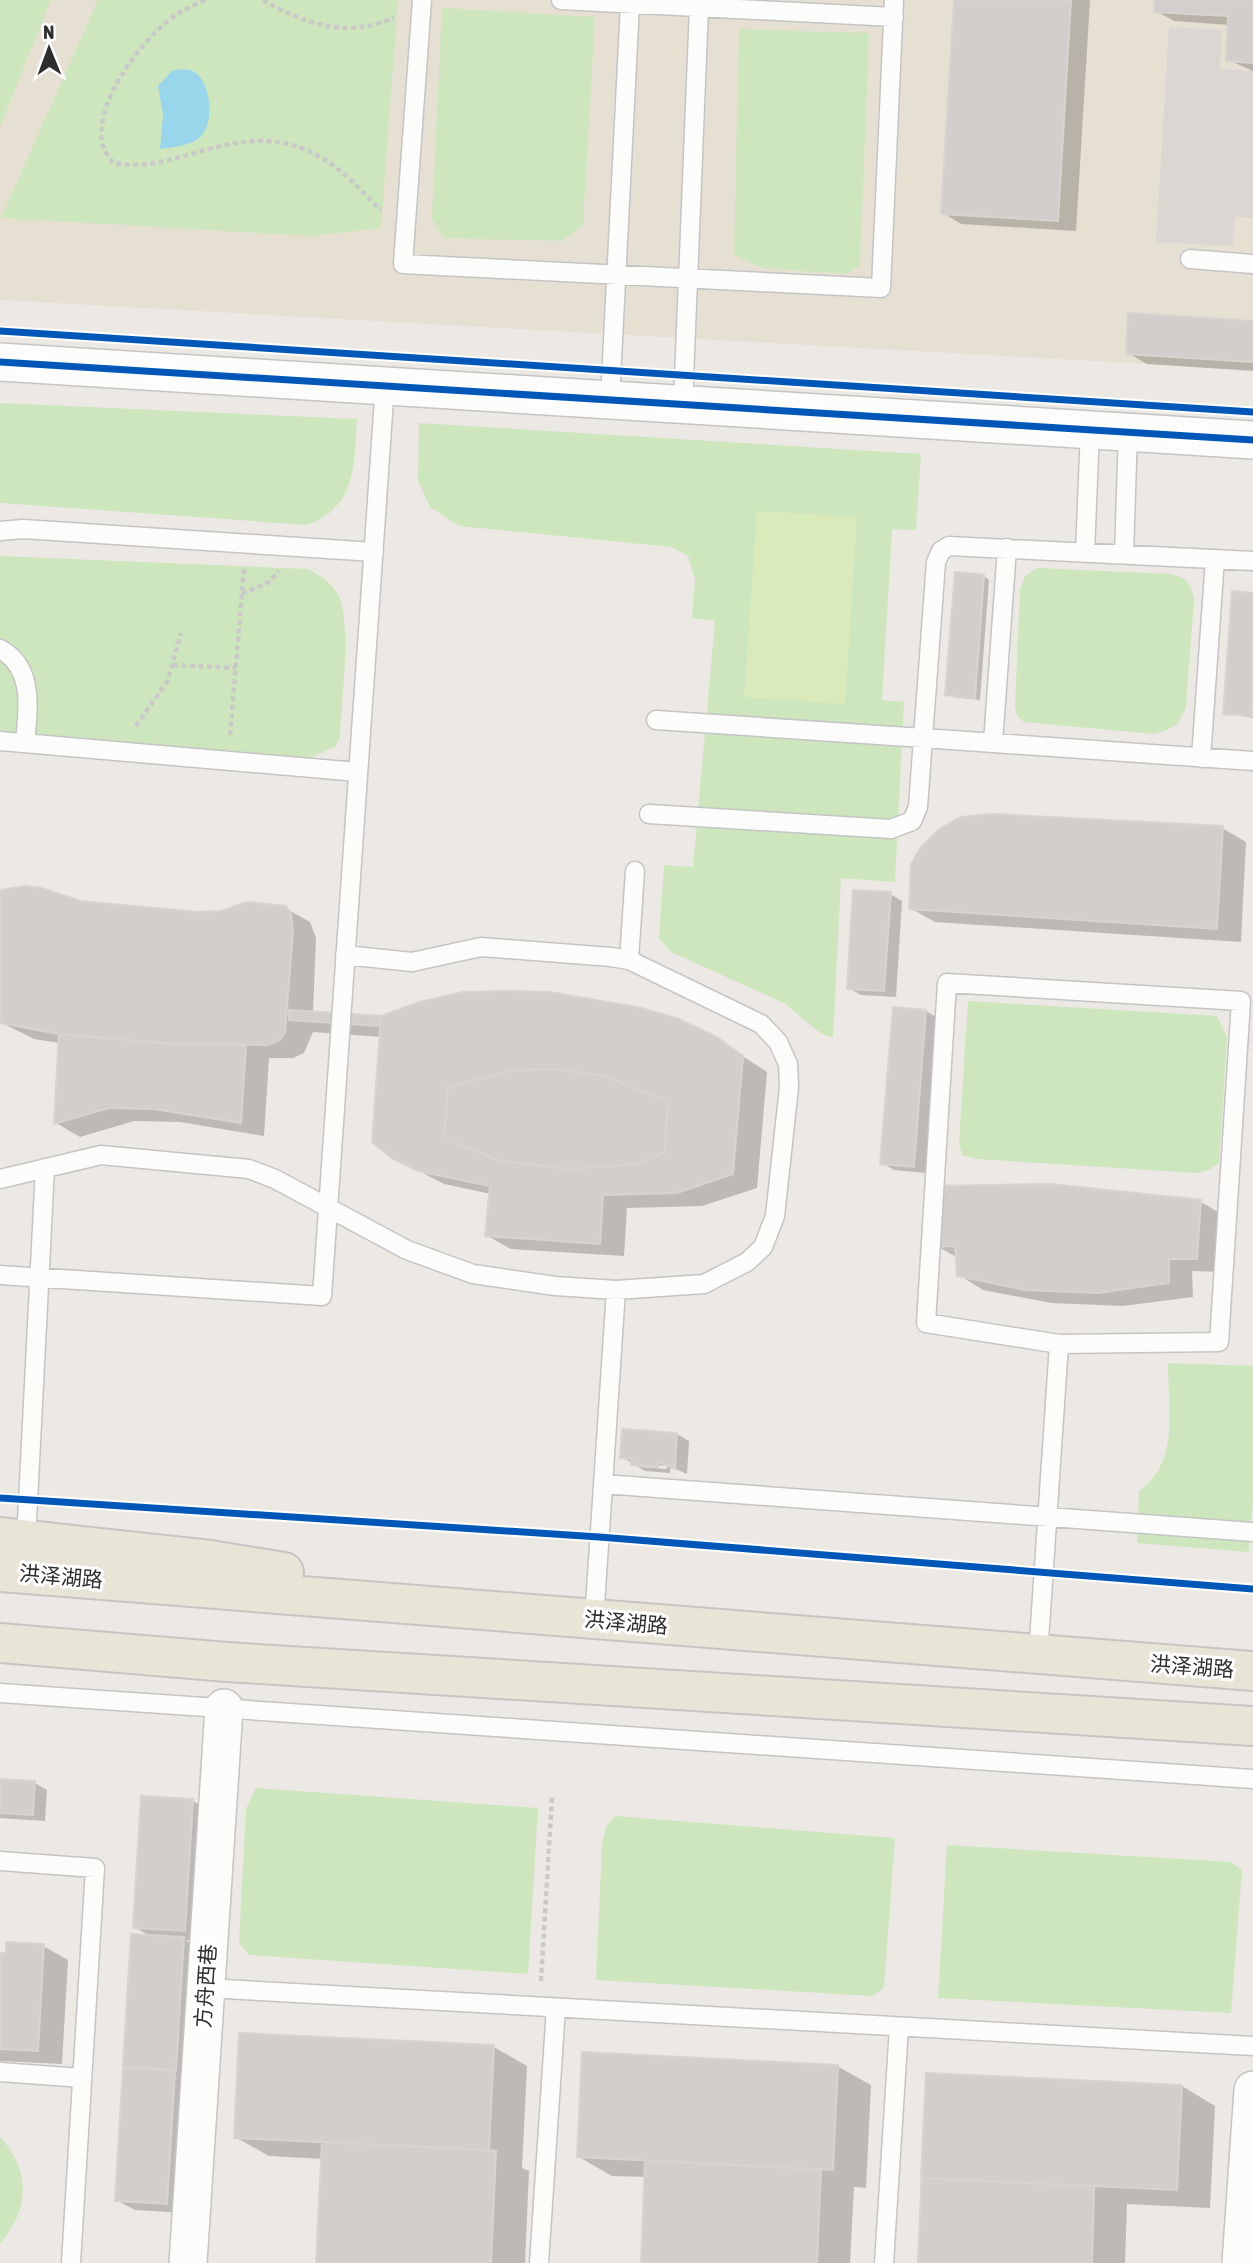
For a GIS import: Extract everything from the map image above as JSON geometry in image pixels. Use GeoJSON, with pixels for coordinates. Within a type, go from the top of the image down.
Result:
{"type":"FeatureCollection","features":[{"type":"Feature","properties":{"kind":"main road"},"geometry":{"type":"LineString","coordinates":[[13,1539],[210,1560],[594,1620]]}},
{"type":"Feature","properties":{"kind":"main road","name":"洪泽湖路"},"geometry":{"type":"LineString","coordinates":[[0,1572],[1253,1671]]}},
{"type":"Feature","properties":{"kind":"main road"},"geometry":{"type":"LineString","coordinates":[[0,1643],[227,1662],[1253,1726]]}},
{"type":"Feature","properties":{"kind":"street"},"geometry":{"type":"LineString","coordinates":[[0,362],[1253,440]]}},
{"type":"Feature","properties":{"kind":"street","name":"方舟西巷"},"geometry":{"type":"LineString","coordinates":[[188,2263],[224,1708]]}},
{"type":"Feature","properties":{"kind":"street"},"geometry":{"type":"LineString","coordinates":[[1241,2263],[1253,2090]]}},
{"type":"Feature","properties":{"kind":"lane"},"geometry":{"type":"LineString","coordinates":[[421,3],[403,264],[881,288],[894,8],[699,7],[561,0]]}},
{"type":"Feature","properties":{"kind":"lane"},"geometry":{"type":"LineString","coordinates":[[610,400],[629,4]]}},
{"type":"Feature","properties":{"kind":"lane"},"geometry":{"type":"LineString","coordinates":[[683,404],[699,7]]}},
{"type":"Feature","properties":{"kind":"lane"},"geometry":{"type":"LineString","coordinates":[[1190,259],[1253,264]]}},
{"type":"Feature","properties":{"kind":"lane"},"geometry":{"type":"LineString","coordinates":[[0,1275],[322,1296],[385,385]]}},
{"type":"Feature","properties":{"kind":"lane"},"geometry":{"type":"LineString","coordinates":[[1085,553],[1090,429]]}},
{"type":"Feature","properties":{"kind":"lane"},"geometry":{"type":"LineString","coordinates":[[1124,555],[1128,432]]}},
{"type":"Feature","properties":{"kind":"lane"},"geometry":{"type":"LineString","coordinates":[[0,531],[23,529],[374,552]]}},
{"type":"Feature","properties":{"kind":"lane"},"geometry":{"type":"LineString","coordinates":[[649,814],[891,829],[912,821],[918,807],[936,562],[941,551],[949,546],[1253,561]]}},
{"type":"Feature","properties":{"kind":"lane"},"geometry":{"type":"LineString","coordinates":[[993,743],[1007,548]]}},
{"type":"Feature","properties":{"kind":"lane"},"geometry":{"type":"LineString","coordinates":[[1201,758],[1215,559]]}},
{"type":"Feature","properties":{"kind":"lane"},"geometry":{"type":"LineString","coordinates":[[0,649],[14,656],[22,667],[28,703],[25,743]]}},
{"type":"Feature","properties":{"kind":"lane"},"geometry":{"type":"LineString","coordinates":[[656,720],[1253,761]]}},
{"type":"Feature","properties":{"kind":"lane"},"geometry":{"type":"LineString","coordinates":[[0,741],[358,772]]}},
{"type":"Feature","properties":{"kind":"lane"},"geometry":{"type":"LineString","coordinates":[[629,960],[635,871]]}},
{"type":"Feature","properties":{"kind":"lane"},"geometry":{"type":"LineString","coordinates":[[0,1179],[101,1155],[249,1169],[407,1250],[473,1274],[555,1286],[616,1290],[704,1284],[747,1262],[763,1247],[775,1216],[789,1087],[788,1064],[771,1031],[629,960],[481,947],[412,962],[345,955]]}},
{"type":"Feature","properties":{"kind":"lane"},"geometry":{"type":"LineString","coordinates":[[947,983],[1241,1001],[1219,1342],[1059,1344],[926,1323],[947,983]]}},
{"type":"Feature","properties":{"kind":"lane"},"geometry":{"type":"LineString","coordinates":[[13,1539],[39,1278],[45,1168]]}},
{"type":"Feature","properties":{"kind":"lane"},"geometry":{"type":"LineString","coordinates":[[594,1620],[616,1290]]}},
{"type":"Feature","properties":{"kind":"lane"},"geometry":{"type":"LineString","coordinates":[[1038,1656],[1059,1344]]}},
{"type":"Feature","properties":{"kind":"lane"},"geometry":{"type":"LineString","coordinates":[[603,1484],[1253,1532]]}},
{"type":"Feature","properties":{"kind":"lane"},"geometry":{"type":"LineString","coordinates":[[0,1693],[1253,1779]]}},
{"type":"Feature","properties":{"kind":"lane"},"geometry":{"type":"LineString","coordinates":[[0,1861],[94,1868],[71,2263]]}},
{"type":"Feature","properties":{"kind":"lane"},"geometry":{"type":"LineString","coordinates":[[206,1988],[1253,2046]]}},
{"type":"Feature","properties":{"kind":"lane"},"geometry":{"type":"LineString","coordinates":[[540,2263],[548,2007]]}},
{"type":"Feature","properties":{"kind":"lane"},"geometry":{"type":"LineString","coordinates":[[884,2263],[899,2027]]}},
{"type":"Feature","properties":{"kind":"lane"},"geometry":{"type":"LineString","coordinates":[[0,2072],[82,2078]]}},
{"type":"Feature","properties":{"kind":"path"},"geometry":{"type":"LineString","coordinates":[[205,0],[175,16],[151,37],[119,78],[102,126],[103,145],[113,163],[131,166],[164,162],[244,139],[289,144],[306,149],[335,166],[406,232]]}},
{"type":"Feature","properties":{"kind":"path"},"geometry":{"type":"LineString","coordinates":[[263,0],[310,24],[334,29],[360,28],[421,3]]}},
{"type":"Feature","properties":{"kind":"path"},"geometry":{"type":"LineString","coordinates":[[228,761],[246,544]]}},
{"type":"Feature","properties":{"kind":"path"},"geometry":{"type":"LineString","coordinates":[[116,751],[167,682],[181,633]]}},
{"type":"Feature","properties":{"kind":"path"},"geometry":{"type":"LineString","coordinates":[[173,665],[236,668]]}},
{"type":"Feature","properties":{"kind":"path"},"geometry":{"type":"LineString","coordinates":[[548,2007],[552,1797]]}},
{"type":"Feature","properties":{"kind":"shaded area"},"geometry":{"type":"Polygon","coordinates":[[[51,0],[1253,0],[1253,370],[0,300],[0,127],[51,0]]]}},
{"type":"Feature","properties":{"kind":"shaded area"},"geometry":{"type":"Polygon","coordinates":[[[1169,27],[1222,30],[1220,69],[1253,71],[1253,218],[1235,217],[1233,246],[1156,242],[1169,27]]]}},
{"type":"Feature","properties":{"kind":"green space"},"geometry":{"type":"Polygon","coordinates":[[[0,0],[51,0],[0,127],[0,0]]]}},
{"type":"Feature","properties":{"kind":"green space"},"geometry":{"type":"Polygon","coordinates":[[[98,0],[398,0],[381,228],[312,236],[1,218],[98,0]]]}},
{"type":"Feature","properties":{"kind":"green space"},"geometry":{"type":"Polygon","coordinates":[[[442,8],[595,17],[583,225],[562,241],[444,238],[432,218],[442,8]]]}},
{"type":"Feature","properties":{"kind":"green space"},"geometry":{"type":"Polygon","coordinates":[[[739,29],[869,33],[860,265],[847,274],[762,268],[734,255],[739,29]]]}},
{"type":"Feature","properties":{"kind":"green space"},"geometry":{"type":"Polygon","coordinates":[[[0,403],[357,419],[353,468],[344,496],[323,517],[307,525],[0,503],[0,403]]]}},
{"type":"Feature","properties":{"kind":"green space"},"geometry":{"type":"Polygon","coordinates":[[[419,423],[921,454],[916,530],[892,529],[882,700],[904,702],[895,882],[841,878],[833,1038],[820,1033],[784,1003],[671,952],[659,938],[664,865],[693,867],[715,621],[692,618],[695,579],[688,556],[671,547],[459,526],[430,507],[418,481],[419,423]]]}},
{"type":"Feature","properties":{"kind":"green space"},"geometry":{"type":"Polygon","coordinates":[[[757,511],[857,517],[845,704],[744,697],[757,511]]]}},
{"type":"Feature","properties":{"kind":"green space"},"geometry":{"type":"Polygon","coordinates":[[[0,556],[307,569],[333,587],[343,609],[345,665],[340,738],[335,747],[307,759],[0,733],[0,556]]]}},
{"type":"Feature","properties":{"kind":"green space"},"geometry":{"type":"Polygon","coordinates":[[[1037,568],[1169,574],[1186,581],[1194,598],[1186,706],[1175,725],[1154,734],[1024,722],[1017,716],[1015,706],[1020,590],[1025,576],[1037,568]]]}},
{"type":"Feature","properties":{"kind":"green space"},"geometry":{"type":"Polygon","coordinates":[[[968,1001],[1217,1016],[1227,1037],[1219,1163],[1209,1170],[1196,1173],[977,1159],[962,1155],[959,1144],[968,1001]]]}},
{"type":"Feature","properties":{"kind":"green space"},"geometry":{"type":"Polygon","coordinates":[[[1168,1363],[1253,1366],[1253,1498],[1249,1552],[1137,1543],[1139,1491],[1152,1479],[1161,1465],[1169,1433],[1168,1363]]]}},
{"type":"Feature","properties":{"kind":"green space"},"geometry":{"type":"Polygon","coordinates":[[[256,1788],[538,1808],[528,1974],[249,1955],[239,1943],[246,1809],[256,1788]]]}},
{"type":"Feature","properties":{"kind":"green space"},"geometry":{"type":"Polygon","coordinates":[[[615,1816],[895,1838],[884,1987],[873,1996],[596,1980],[602,1845],[606,1827],[615,1816]]]}},
{"type":"Feature","properties":{"kind":"green space"},"geometry":{"type":"Polygon","coordinates":[[[947,1845],[1231,1862],[1242,1870],[1231,2013],[938,1998],[947,1845]]]}},
{"type":"Feature","properties":{"kind":"green space"},"geometry":{"type":"Polygon","coordinates":[[[0,2137],[17,2163],[23,2190],[17,2217],[0,2243],[0,2137]]]}},
{"type":"Feature","properties":{"kind":"water"},"geometry":{"type":"Polygon","coordinates":[[[173,70],[190,70],[203,81],[209,99],[209,120],[202,135],[193,142],[160,149],[163,115],[158,86],[173,70]]]}},
{"type":"Feature","properties":{"kind":"building"},"geometry":{"type":"Polygon","coordinates":[[[954,0],[1071,0],[1058,221],[941,214],[954,0]]]}},
{"type":"Feature","properties":{"kind":"building"},"geometry":{"type":"Polygon","coordinates":[[[1155,0],[1253,0],[1253,63],[1226,61],[1228,16],[1154,12],[1155,0]]]}},
{"type":"Feature","properties":{"kind":"building"},"geometry":{"type":"Polygon","coordinates":[[[1128,313],[1253,321],[1253,362],[1126,354],[1128,313]]]}},
{"type":"Feature","properties":{"kind":"building"},"geometry":{"type":"Polygon","coordinates":[[[955,572],[984,575],[975,698],[945,695],[955,572]]]}},
{"type":"Feature","properties":{"kind":"building"},"geometry":{"type":"Polygon","coordinates":[[[1232,591],[1253,593],[1252,716],[1223,714],[1232,591]]]}},
{"type":"Feature","properties":{"kind":"building"},"geometry":{"type":"Polygon","coordinates":[[[993,814],[1223,826],[1217,929],[909,909],[911,864],[921,847],[939,829],[961,817],[993,814]]]}},
{"type":"Feature","properties":{"kind":"building"},"geometry":{"type":"Polygon","coordinates":[[[24,886],[41,888],[81,901],[196,912],[221,911],[246,902],[286,906],[291,914],[293,932],[285,1032],[280,1040],[268,1045],[175,1044],[59,1034],[0,1023],[0,890],[24,886]]]}},
{"type":"Feature","properties":{"kind":"building"},"geometry":{"type":"Polygon","coordinates":[[[853,890],[891,892],[884,991],[847,989],[853,890]]]}},
{"type":"Feature","properties":{"kind":"building"},"geometry":{"type":"Polygon","coordinates":[[[463,992],[551,992],[641,1008],[679,1019],[717,1037],[743,1056],[733,1174],[677,1193],[603,1195],[600,1244],[485,1236],[490,1186],[418,1171],[393,1159],[372,1142],[381,1016],[419,1002],[463,992]]]}},
{"type":"Feature","properties":{"kind":"building"},"geometry":{"type":"Polygon","coordinates":[[[893,1007],[926,1010],[914,1167],[880,1164],[893,1007]]]}},
{"type":"Feature","properties":{"kind":"building"},"geometry":{"type":"Polygon","coordinates":[[[289,1010],[381,1016],[380,1026],[289,1020],[289,1010]]]}},
{"type":"Feature","properties":{"kind":"building"},"geometry":{"type":"Polygon","coordinates":[[[59,1034],[175,1044],[246,1045],[241,1123],[154,1109],[109,1108],[54,1124],[59,1034]]]}},
{"type":"Feature","properties":{"kind":"building"},"geometry":{"type":"Polygon","coordinates":[[[555,1069],[604,1076],[668,1101],[665,1152],[635,1164],[569,1169],[500,1161],[444,1138],[448,1087],[513,1070],[555,1069]]]}},
{"type":"Feature","properties":{"kind":"building"},"geometry":{"type":"Polygon","coordinates":[[[1051,1184],[1201,1200],[1197,1259],[1169,1259],[1169,1283],[1098,1293],[1025,1290],[957,1276],[955,1246],[935,1247],[937,1186],[1051,1184]]]}},
{"type":"Feature","properties":{"kind":"building"},"geometry":{"type":"Polygon","coordinates":[[[622,1429],[677,1433],[675,1469],[658,1462],[658,1467],[631,1465],[632,1459],[620,1458],[622,1429]]]}},
{"type":"Feature","properties":{"kind":"building"},"geometry":{"type":"Polygon","coordinates":[[[0,1779],[35,1781],[33,1815],[0,1813],[0,1779]]]}},
{"type":"Feature","properties":{"kind":"building"},"geometry":{"type":"Polygon","coordinates":[[[141,1796],[193,1799],[185,1931],[133,1928],[141,1796]]]}},
{"type":"Feature","properties":{"kind":"building"},"geometry":{"type":"Polygon","coordinates":[[[131,1934],[184,1937],[176,2070],[123,2066],[131,1934]]]}},
{"type":"Feature","properties":{"kind":"building"},"geometry":{"type":"Polygon","coordinates":[[[6,1942],[44,1944],[38,2051],[0,2049],[0,1953],[6,1953],[6,1942]]]}},
{"type":"Feature","properties":{"kind":"building"},"geometry":{"type":"Polygon","coordinates":[[[239,2033],[494,2045],[489,2150],[496,2151],[491,2263],[316,2263],[322,2142],[234,2138],[239,2033]]]}},
{"type":"Feature","properties":{"kind":"building"},"geometry":{"type":"Polygon","coordinates":[[[239,2033],[494,2045],[489,2150],[234,2138],[239,2033]]]}},
{"type":"Feature","properties":{"kind":"building"},"geometry":{"type":"Polygon","coordinates":[[[582,2052],[838,2065],[833,2170],[821,2169],[817,2263],[641,2263],[645,2160],[577,2157],[582,2052]]]}},
{"type":"Feature","properties":{"kind":"building"},"geometry":{"type":"Polygon","coordinates":[[[582,2052],[838,2065],[833,2170],[577,2157],[582,2052]]]}},
{"type":"Feature","properties":{"kind":"building"},"geometry":{"type":"Polygon","coordinates":[[[123,2068],[175,2071],[167,2204],[115,2201],[123,2068]]]}},
{"type":"Feature","properties":{"kind":"building"},"geometry":{"type":"Polygon","coordinates":[[[926,2073],[1182,2085],[1177,2190],[1094,2186],[1092,2263],[918,2263],[926,2073]]]}},
{"type":"Feature","properties":{"kind":"building"},"geometry":{"type":"Polygon","coordinates":[[[926,2073],[1182,2085],[1177,2190],[921,2178],[926,2073]]]}},
{"type":"Feature","properties":{"kind":"cycle path"},"geometry":{"type":"LineString","coordinates":[[0,331],[1253,412]]}},
{"type":"Feature","properties":{"kind":"cycle path"},"geometry":{"type":"LineString","coordinates":[[0,362],[1253,440]]}},
{"type":"Feature","properties":{"kind":"cycle path"},"geometry":{"type":"LineString","coordinates":[[0,1498],[599,1537],[1253,1589]]}}]}
